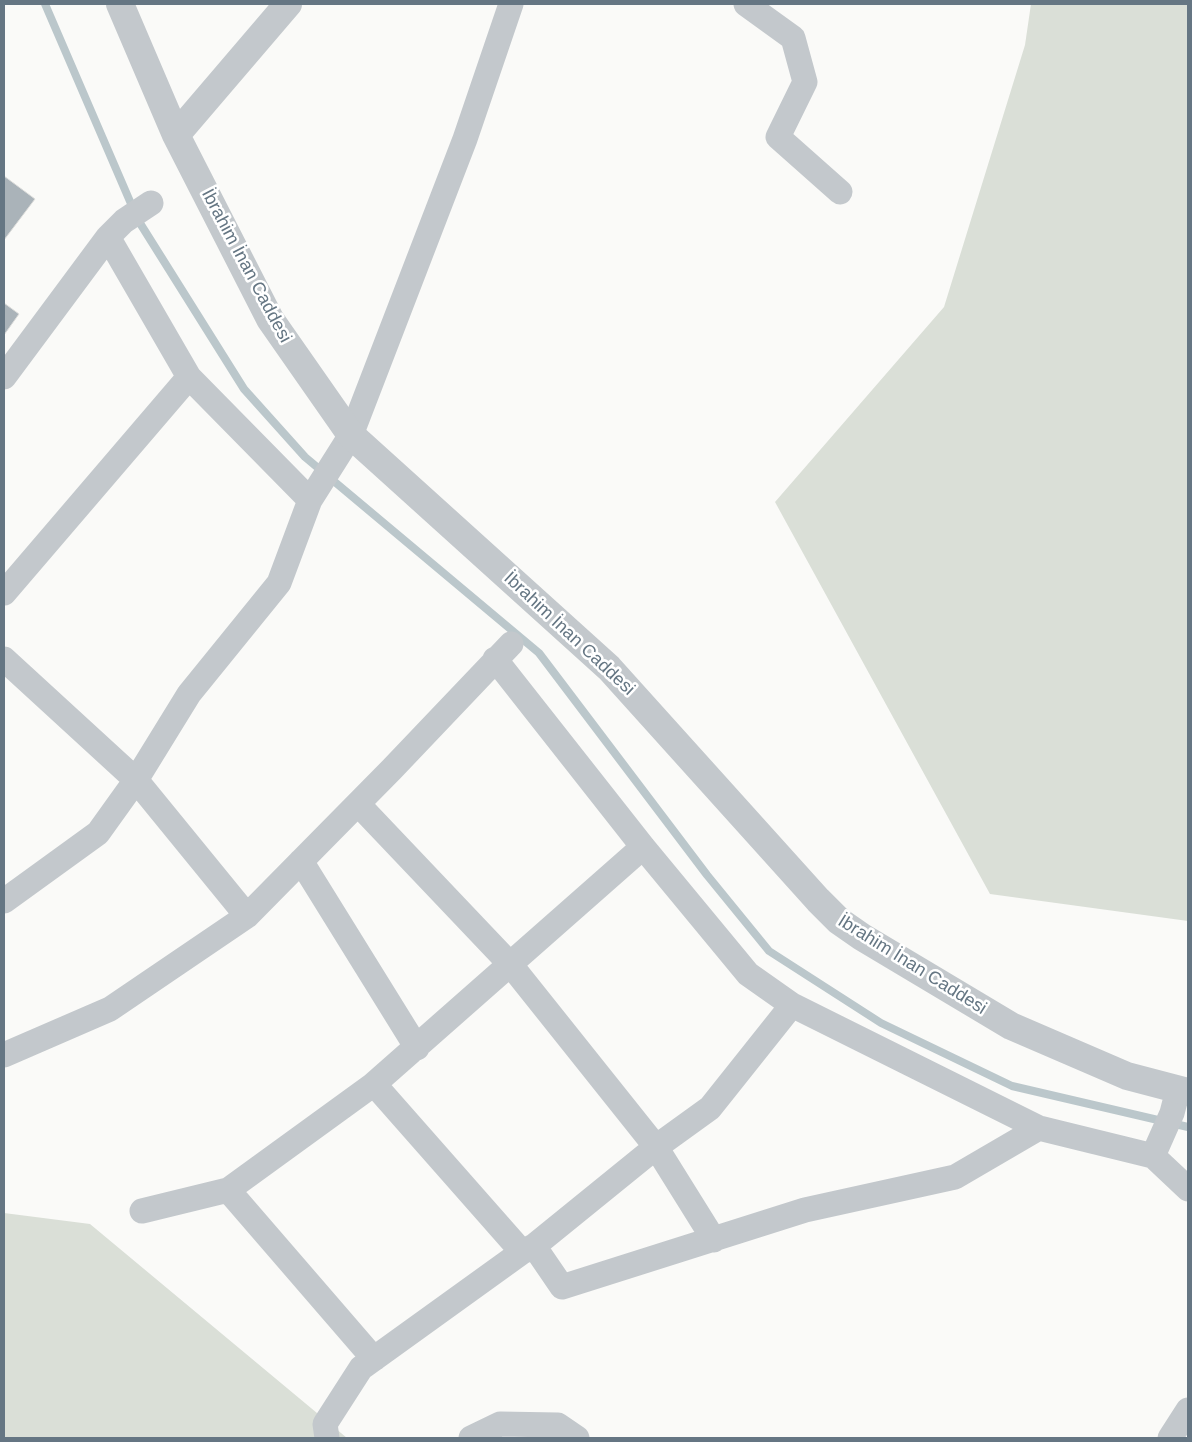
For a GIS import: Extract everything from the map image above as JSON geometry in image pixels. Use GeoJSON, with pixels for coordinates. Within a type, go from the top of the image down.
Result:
{"type":"FeatureCollection","features":[{"type":"Feature","properties":{"kind":"street","name":"İbrahim İnan Caddesi"},"geometry":{"type":"LineString","coordinates":[[120,4],[176,135],[270,319],[351,435],[609,668],[839,921],[950,992],[1011,1026],[1179,1098]]}},
{"type":"Feature","properties":{"kind":"street"},"geometry":{"type":"LineString","coordinates":[[4,901],[98,833],[136,780],[189,694],[279,583],[314,493],[351,435],[461,148],[511,4]]}},
{"type":"Feature","properties":{"kind":"street"},"geometry":{"type":"LineString","coordinates":[[746,4],[793,38],[805,82],[778,137],[840,192]]}},
{"type":"Feature","properties":{"kind":"street"},"geometry":{"type":"LineString","coordinates":[[176,135],[279,7]]}},
{"type":"Feature","properties":{"kind":"street"},"geometry":{"type":"LineString","coordinates":[[4,377],[116,229],[151,203]]}},
{"type":"Feature","properties":{"kind":"street"},"geometry":{"type":"LineString","coordinates":[[116,229],[189,377],[314,493]]}},
{"type":"Feature","properties":{"kind":"street"},"geometry":{"type":"LineString","coordinates":[[4,593],[189,377]]}},
{"type":"Feature","properties":{"kind":"street"},"geometry":{"type":"LineString","coordinates":[[4,1055],[110,1009],[248,916],[503,652],[643,847],[748,974],[792,1005],[1039,1128],[1156,1149],[1188,1189]]}},
{"type":"Feature","properties":{"kind":"street"},"geometry":{"type":"LineString","coordinates":[[4,659],[136,780],[248,916]]}},
{"type":"Feature","properties":{"kind":"street"},"geometry":{"type":"LineString","coordinates":[[358,804],[510,964],[656,1147],[714,1240]]}},
{"type":"Feature","properties":{"kind":"street"},"geometry":{"type":"LineString","coordinates":[[142,1211],[228,1190],[374,1084],[643,847]]}},
{"type":"Feature","properties":{"kind":"street"},"geometry":{"type":"LineString","coordinates":[[301,862],[417,1048]]}},
{"type":"Feature","properties":{"kind":"street"},"geometry":{"type":"LineString","coordinates":[[327,1438],[325,1424],[361,1368],[528,1249],[656,1147],[710,1108],[792,1005]]}},
{"type":"Feature","properties":{"kind":"street"},"geometry":{"type":"LineString","coordinates":[[374,1084],[562,1287],[805,1210],[955,1177],[1039,1128]]}},
{"type":"Feature","properties":{"kind":"street"},"geometry":{"type":"LineString","coordinates":[[1156,1149],[1179,1098]]}},
{"type":"Feature","properties":{"kind":"street"},"geometry":{"type":"LineString","coordinates":[[228,1190],[374,1359]]}},
{"type":"Feature","properties":{"kind":"street"},"geometry":{"type":"LineString","coordinates":[[1170,1438],[1188,1410]]}},
{"type":"Feature","properties":{"kind":"street"},"geometry":{"type":"LineString","coordinates":[[471,1438],[500,1424],[558,1425],[577,1438]]}},
{"type":"Feature","properties":{"kind":"shaded area"},"geometry":{"type":"Polygon","coordinates":[[[1031,4],[1188,4],[1188,921],[990,894],[775,502],[944,307],[1025,45],[1031,4]]]}},
{"type":"Feature","properties":{"kind":"shaded area"},"geometry":{"type":"Polygon","coordinates":[[[4,1213],[90,1224],[347,1438],[4,1438],[4,1213]]]}},
{"type":"Feature","properties":{"kind":"building"},"geometry":{"type":"Polygon","coordinates":[[[4,176],[35,199],[4,240],[4,176]]]}},
{"type":"Feature","properties":{"kind":"building"},"geometry":{"type":"Polygon","coordinates":[[[4,303],[19,314],[4,335],[4,303]]]}},
{"type":"Feature","properties":{"kind":"waterway"},"geometry":{"type":"LineString","coordinates":[[45,4],[138,220],[244,389],[305,457],[539,653],[707,875],[769,951],[881,1023],[1012,1086],[1188,1127]]}}]}
